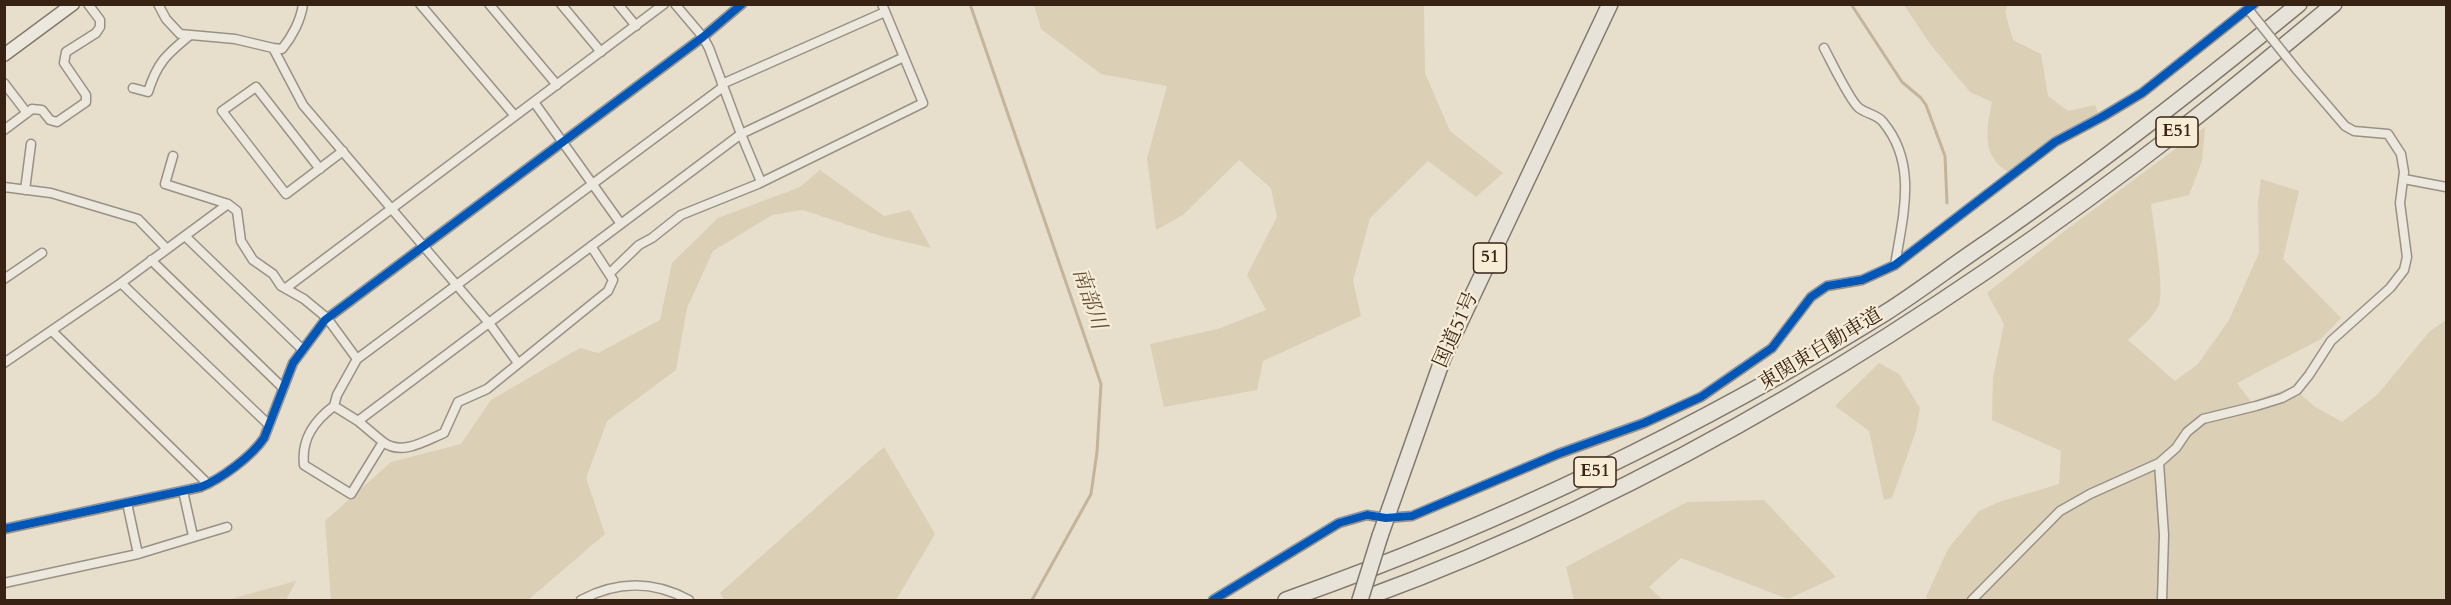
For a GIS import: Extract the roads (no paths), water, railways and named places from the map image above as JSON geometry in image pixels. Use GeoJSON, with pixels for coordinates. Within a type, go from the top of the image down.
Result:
{"type":"FeatureCollection","features":[{"type":"Feature","properties":{"kind":"highway","name":"国道51号"},"geometry":{"type":"LineString","coordinates":[[1360,600],[1386,518],[1443,358],[1610,4]]}},
{"type":"Feature","properties":{"kind":"highway","name":"東関東自動車道"},"geometry":{"type":"LineString","coordinates":[[1286,600],[1441,541],[1568,486],[1771,381],[1887,311],[2029,214],[2165,112],[2299,4]]}},
{"type":"Feature","properties":{"kind":"highway","name":"東関東自動車道"},"geometry":{"type":"LineString","coordinates":[[1360,600],[1460,562],[1663,467],[1747,421],[1898,330],[2013,251],[2187,124],[2334,4]]}},
{"type":"Feature","properties":{"kind":"street"},"geometry":{"type":"LineString","coordinates":[[4,55],[73,4]]}},
{"type":"Feature","properties":{"kind":"street"},"geometry":{"type":"LineString","coordinates":[[4,130],[32,109],[42,110],[50,120],[57,122],[86,102],[86,95],[64,63],[66,52],[96,33],[100,27],[100,20],[88,4]]}},
{"type":"Feature","properties":{"kind":"street"},"geometry":{"type":"LineString","coordinates":[[158,4],[166,19],[180,34],[235,39],[282,49],[288,41],[303,4]]}},
{"type":"Feature","properties":{"kind":"street"},"geometry":{"type":"LineString","coordinates":[[420,4],[515,116]]}},
{"type":"Feature","properties":{"kind":"street"},"geometry":{"type":"LineString","coordinates":[[489,4],[557,85]]}},
{"type":"Feature","properties":{"kind":"street"},"geometry":{"type":"LineString","coordinates":[[561,4],[601,52]]}},
{"type":"Feature","properties":{"kind":"street"},"geometry":{"type":"LineString","coordinates":[[618,4],[636,26]]}},
{"type":"Feature","properties":{"kind":"street"},"geometry":{"type":"LineString","coordinates":[[286,288],[664,4]]}},
{"type":"Feature","properties":{"kind":"street"},"geometry":{"type":"LineString","coordinates":[[675,4],[702,37],[761,182]]}},
{"type":"Feature","properties":{"kind":"street"},"geometry":{"type":"LineString","coordinates":[[4,529],[208,484],[259,447],[293,363],[327,318],[702,37],[742,4]]}},
{"type":"Feature","properties":{"kind":"street"},"geometry":{"type":"LineString","coordinates":[[1213,600],[1339,523],[1367,515],[1386,518],[1412,516],[1558,454],[1644,423],[1701,397],[1772,348],[1810,297],[1827,286],[1862,280],[1895,264],[2055,142],[2142,93],[2249,6],[2297,70],[2345,126],[2354,131],[2388,134],[2401,154],[2404,179],[2400,203],[2407,257],[2404,270],[2390,288],[2331,341],[2297,390],[2265,403],[2203,420],[2187,432],[2176,448],[2159,463],[2090,494],[2060,511],[1972,600]]}},
{"type":"Feature","properties":{"kind":"street"},"geometry":{"type":"LineString","coordinates":[[383,442],[351,494],[304,465],[302,452],[314,423],[334,406],[337,395],[357,359],[723,85],[883,8],[923,103],[761,182],[681,214],[652,238],[639,244],[610,273]]}},
{"type":"Feature","properties":{"kind":"street"},"geometry":{"type":"LineString","coordinates":[[133,88],[148,92],[155,70],[163,58],[189,36]]}},
{"type":"Feature","properties":{"kind":"street"},"geometry":{"type":"LineString","coordinates":[[273,48],[303,105],[489,323],[518,363]]}},
{"type":"Feature","properties":{"kind":"street"},"geometry":{"type":"LineString","coordinates":[[1824,48],[1858,108],[1882,119],[1899,145],[1907,186],[1895,264]]}},
{"type":"Feature","properties":{"kind":"street"},"geometry":{"type":"LineString","coordinates":[[358,422],[741,134],[904,57]]}},
{"type":"Feature","properties":{"kind":"street"},"geometry":{"type":"LineString","coordinates":[[4,82],[27,113]]}},
{"type":"Feature","properties":{"kind":"street"},"geometry":{"type":"LineString","coordinates":[[320,169],[256,87],[222,111],[286,194],[320,169],[343,151]]}},
{"type":"Feature","properties":{"kind":"street"},"geometry":{"type":"LineString","coordinates":[[534,102],[621,224]]}},
{"type":"Feature","properties":{"kind":"street"},"geometry":{"type":"LineString","coordinates":[[25,190],[31,144]]}},
{"type":"Feature","properties":{"kind":"street"},"geometry":{"type":"LineString","coordinates":[[173,156],[165,184],[228,204],[237,212],[241,241],[253,260],[273,274],[282,286],[304,299],[327,318],[357,359]]}},
{"type":"Feature","properties":{"kind":"street"},"geometry":{"type":"LineString","coordinates":[[2404,179],[2446,187]]}},
{"type":"Feature","properties":{"kind":"street"},"geometry":{"type":"LineString","coordinates":[[4,187],[51,193],[138,219],[167,249]]}},
{"type":"Feature","properties":{"kind":"street"},"geometry":{"type":"LineString","coordinates":[[4,363],[122,283],[228,204]]}},
{"type":"Feature","properties":{"kind":"street"},"geometry":{"type":"LineString","coordinates":[[185,236],[303,350]]}},
{"type":"Feature","properties":{"kind":"street"},"geometry":{"type":"LineString","coordinates":[[334,406],[383,442],[405,449],[444,433],[458,402],[488,389],[608,291],[613,280],[591,246]]}},
{"type":"Feature","properties":{"kind":"street"},"geometry":{"type":"LineString","coordinates":[[4,279],[42,253]]}},
{"type":"Feature","properties":{"kind":"street"},"geometry":{"type":"LineString","coordinates":[[151,260],[282,387]]}},
{"type":"Feature","properties":{"kind":"street"},"geometry":{"type":"LineString","coordinates":[[122,283],[269,425]]}},
{"type":"Feature","properties":{"kind":"street"},"geometry":{"type":"LineString","coordinates":[[52,331],[208,484]]}},
{"type":"Feature","properties":{"kind":"street"},"geometry":{"type":"LineString","coordinates":[[2159,463],[2164,535],[2162,600]]}},
{"type":"Feature","properties":{"kind":"street"},"geometry":{"type":"LineString","coordinates":[[183,491],[193,536]]}},
{"type":"Feature","properties":{"kind":"street"},"geometry":{"type":"LineString","coordinates":[[127,503],[138,554]]}},
{"type":"Feature","properties":{"kind":"street"},"geometry":{"type":"LineString","coordinates":[[4,583],[138,554],[227,526]]}},
{"type":"Feature","properties":{"kind":"street"},"geometry":{"type":"LineString","coordinates":[[580,600],[615,587],[637,584],[657,586],[689,600]]}},
{"type":"Feature","properties":{"kind":"waterway","name":"南部川"},"geometry":{"type":"LineString","coordinates":[[970,4],[1101,384],[1097,452],[1091,494],[1032,600]]}},
{"type":"Feature","properties":{"kind":"waterway"},"geometry":{"type":"LineString","coordinates":[[1851,4],[1902,82],[1926,105],[1945,156],[1947,203]]}}]}
